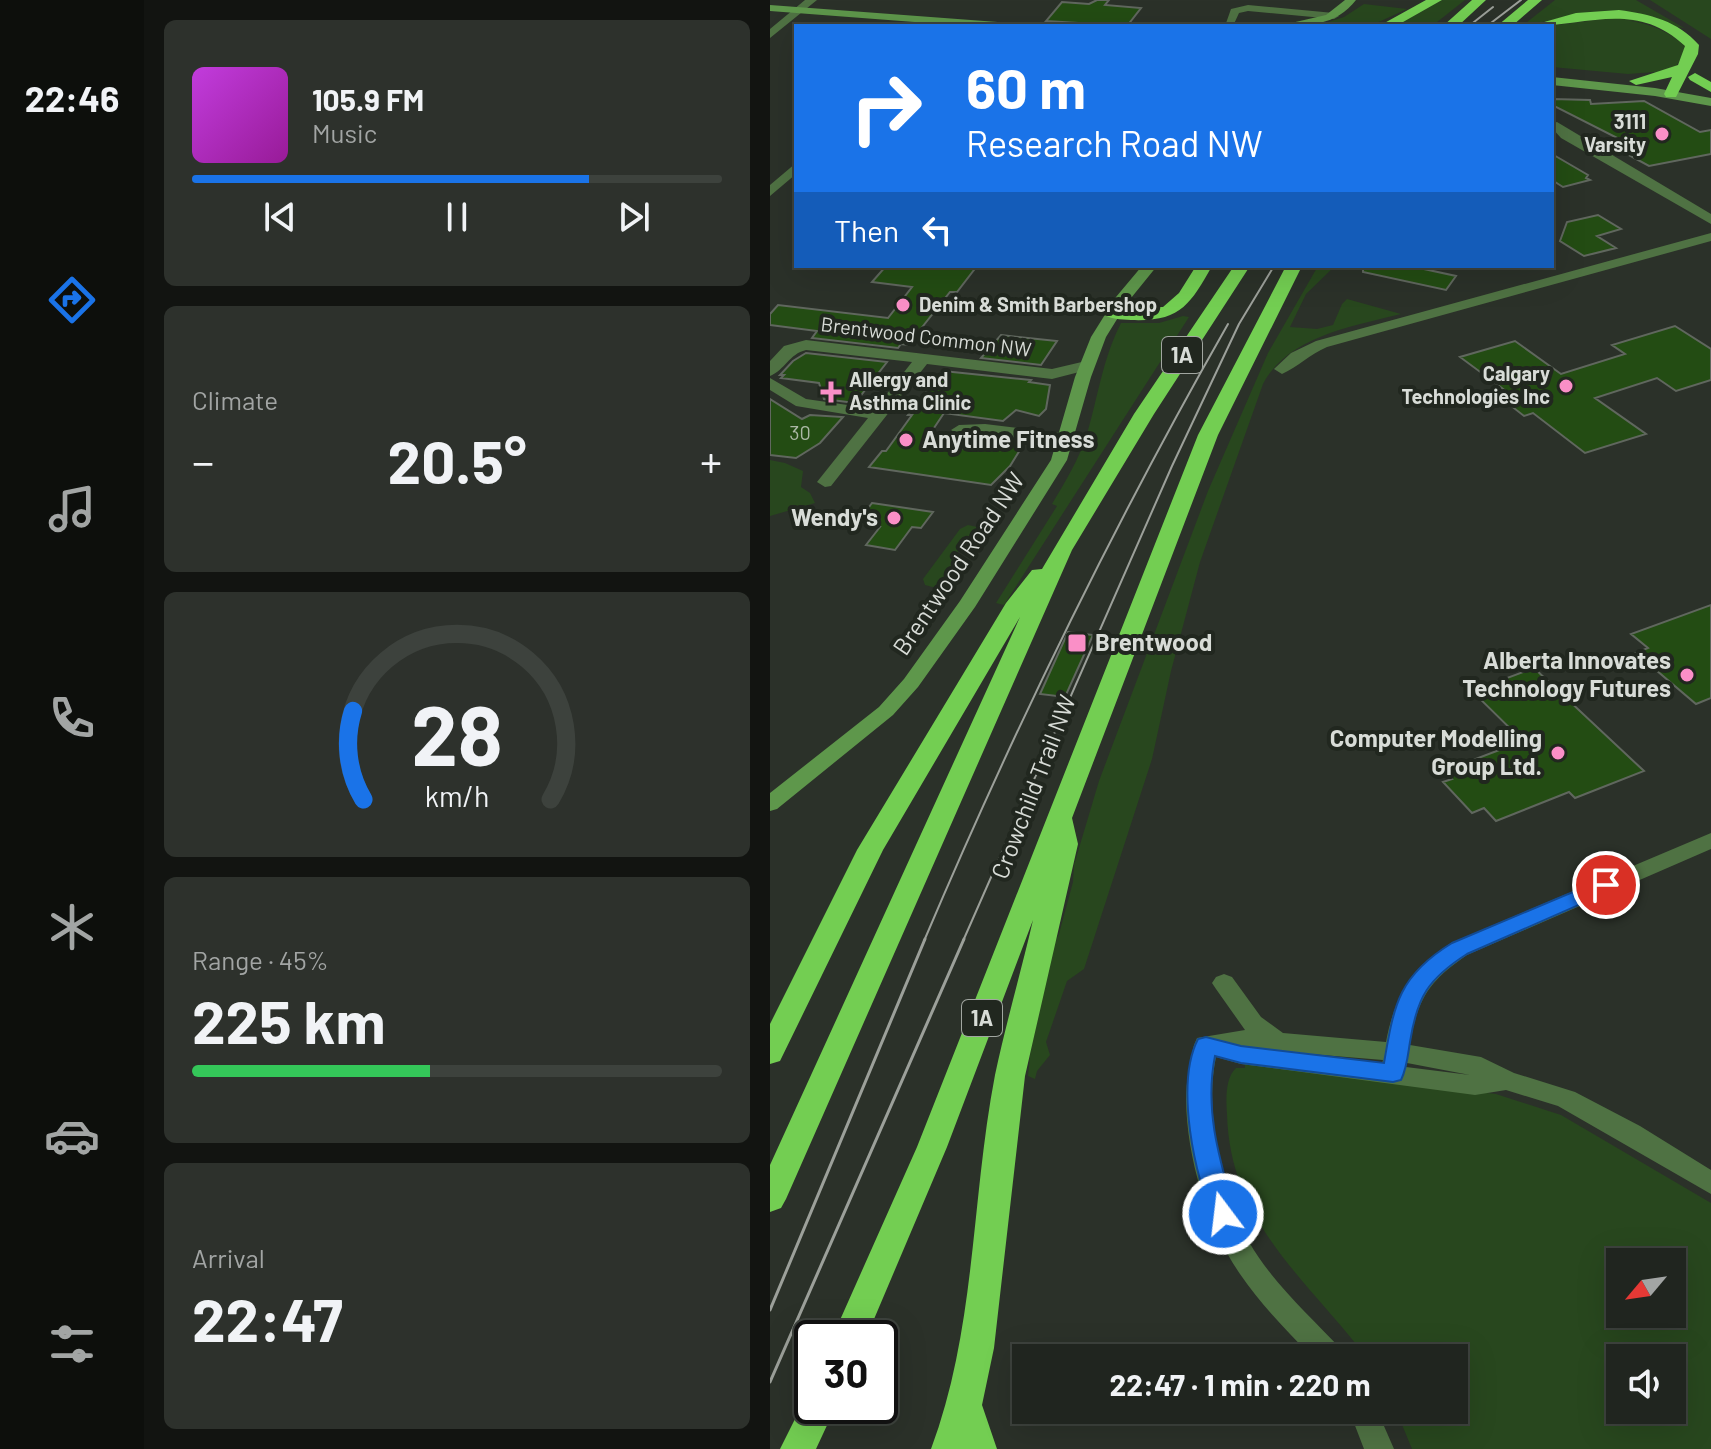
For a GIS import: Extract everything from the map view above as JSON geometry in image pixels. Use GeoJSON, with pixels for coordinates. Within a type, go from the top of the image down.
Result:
{"type":"FeatureCollection","features":[{"type":"Feature","properties":{"kind":"highway"},"geometry":{"type":"LineString","coordinates":[[1390,24],[1436,0]]}},
{"type":"Feature","properties":{"kind":"highway"},"geometry":{"type":"LineString","coordinates":[[1452,24],[1480,0]]}},
{"type":"Feature","properties":{"kind":"highway"},"geometry":{"type":"LineString","coordinates":[[1506,24],[1536,0]]}},
{"type":"Feature","properties":{"kind":"highway"},"geometry":{"type":"LineString","coordinates":[[1656,7],[1692,29],[1703,39],[1707,50],[1705,61],[1682,85]]}},
{"type":"Feature","properties":{"kind":"highway"},"geometry":{"type":"LineString","coordinates":[[1544,24],[1597,14],[1649,20],[1670,27],[1692,45],[1682,85]]}},
{"type":"Feature","properties":{"kind":"highway"},"geometry":{"type":"LineString","coordinates":[[1636,81],[1661,77],[1682,85],[1711,90]]}},
{"type":"Feature","properties":{"kind":"highway"},"geometry":{"type":"LineString","coordinates":[[1111,313],[1156,314],[1172,311],[1188,297],[1203,268]]}},
{"type":"Feature","properties":{"kind":"highway","name":"1A"},"geometry":{"type":"LineString","coordinates":[[770,1199],[1061,550],[1144,414],[1241,268]]}},
{"type":"Feature","properties":{"kind":"highway","name":"Crowchild Trail NW"},"geometry":{"type":"LineString","coordinates":[[857,1320],[932,1147],[1208,435],[1293,268]]}},
{"type":"Feature","properties":{"kind":"highway"},"geometry":{"type":"LineString","coordinates":[[770,1053],[870,850],[945,720],[1017,603],[1061,550]]}},
{"type":"Feature","properties":{"kind":"highway"},"geometry":{"type":"LineString","coordinates":[[949,1449],[965,1405],[977,1348],[1010,1076],[1065,844],[1060,813]]}},
{"type":"Feature","properties":{"kind":"highway"},"geometry":{"type":"LineString","coordinates":[[965,1405],[979,1449]]}},
{"type":"Feature","properties":{"kind":"street"},"geometry":{"type":"LineString","coordinates":[[770,35],[812,0]]}},
{"type":"Feature","properties":{"kind":"street"},"geometry":{"type":"LineString","coordinates":[[1293,24],[1334,16],[1345,10],[1351,0]]}},
{"type":"Feature","properties":{"kind":"street"},"geometry":{"type":"LineString","coordinates":[[770,8],[966,24]]}},
{"type":"Feature","properties":{"kind":"street"},"geometry":{"type":"LineString","coordinates":[[1229,24],[1235,11],[1248,8],[1334,16]]}},
{"type":"Feature","properties":{"kind":"street"},"geometry":{"type":"LineString","coordinates":[[825,13],[916,24]]}},
{"type":"Feature","properties":{"kind":"street"},"geometry":{"type":"LineString","coordinates":[[1554,73],[1636,81]]}},
{"type":"Feature","properties":{"kind":"street"},"geometry":{"type":"LineString","coordinates":[[1554,81],[1682,85],[1711,102]]}},
{"type":"Feature","properties":{"kind":"street"},"geometry":{"type":"LineString","coordinates":[[1557,126],[1565,135],[1711,220]]}},
{"type":"Feature","properties":{"kind":"street"},"geometry":{"type":"LineString","coordinates":[[770,192],[794,169]]}},
{"type":"Feature","properties":{"kind":"street"},"geometry":{"type":"LineString","coordinates":[[1288,372],[1350,338],[1711,237]]}},
{"type":"Feature","properties":{"kind":"street","name":"Brentwood Road NW"},"geometry":{"type":"LineString","coordinates":[[770,804],[886,711],[911,683],[1032,506],[1068,439],[1086,366],[1111,313],[1148,268]]}},
{"type":"Feature","properties":{"kind":"street","name":"Brentwood Common NW"},"geometry":{"type":"LineString","coordinates":[[770,371],[789,349],[806,345],[1052,374],[1086,366]]}},
{"type":"Feature","properties":{"kind":"street"},"geometry":{"type":"LineString","coordinates":[[825,482],[876,414],[886,408],[923,359]]}},
{"type":"Feature","properties":{"kind":"street"},"geometry":{"type":"LineString","coordinates":[[770,383],[802,403],[876,414]]}},
{"type":"Feature","properties":{"kind":"street"},"geometry":{"type":"LineString","coordinates":[[959,430],[985,429],[1068,439]]}},
{"type":"Feature","properties":{"kind":"street"},"geometry":{"type":"LineString","coordinates":[[1395,1063],[1403,1017],[1418,982],[1437,963],[1459,949],[1711,840]]}},
{"type":"Feature","properties":{"kind":"street"},"geometry":{"type":"LineString","coordinates":[[1224,983],[1253,1023],[1279,1043]]}},
{"type":"Feature","properties":{"kind":"street"},"geometry":{"type":"LineString","coordinates":[[1206,1045],[1241,1039],[1279,1043],[1395,1063],[1475,1085],[1506,1080],[1566,1099],[1631,1133],[1711,1183]]}},
{"type":"Feature","properties":{"kind":"street"},"geometry":{"type":"LineString","coordinates":[[1206,1045],[1241,1055],[1395,1063]]}},
{"type":"Feature","properties":{"kind":"street"},"geometry":{"type":"LineString","coordinates":[[1206,1045],[1198,1084],[1204,1145],[1223,1214],[1239,1248],[1262,1282],[1318,1344]]}},
{"type":"Feature","properties":{"kind":"street"},"geometry":{"type":"LineString","coordinates":[[1369,1424],[1379,1449]]}},
{"type":"Feature","properties":{"kind":"green space"},"geometry":{"type":"Polygon","coordinates":[[[1442,0],[1465,0],[1435,24],[1400,24],[1442,0]]]}},
{"type":"Feature","properties":{"kind":"green space"},"geometry":{"type":"Polygon","coordinates":[[[1555,0],[1636,0],[1684,28],[1582,14],[1525,24],[1555,0]]]}},
{"type":"Feature","properties":{"kind":"green space"},"geometry":{"type":"Polygon","coordinates":[[[1650,0],[1711,0],[1711,39],[1650,0]]]}},
{"type":"Feature","properties":{"kind":"green space"},"geometry":{"type":"Polygon","coordinates":[[[1364,4],[1407,9],[1374,24],[1322,24],[1344,17],[1364,4]]]}},
{"type":"Feature","properties":{"kind":"green space"},"geometry":{"type":"Polygon","coordinates":[[[1611,18],[1660,29],[1685,46],[1680,61],[1660,75],[1654,72],[1628,74],[1554,67],[1554,25],[1611,18]]]}},
{"type":"Feature","properties":{"kind":"green space"},"geometry":{"type":"Polygon","coordinates":[[[1317,268],[1333,268],[1306,294],[1290,327],[1317,329],[1333,325],[1347,299],[1401,314],[1343,329],[1305,344],[1288,354],[1263,384],[1200,562],[1152,759],[1084,969],[1067,981],[1046,1042],[1050,1055],[1037,1071],[1035,1079],[1028,1076],[1030,1055],[1053,946],[1059,934],[1073,882],[1074,865],[1099,781],[1208,491],[1268,353],[1317,268]]]}},
{"type":"Feature","properties":{"kind":"green space"},"geometry":{"type":"Polygon","coordinates":[[[1189,317],[1004,605],[996,603],[1057,506],[1052,504],[1083,446],[1105,365],[1121,323],[1159,323],[1189,317]]]}},
{"type":"Feature","properties":{"kind":"green space"},"geometry":{"type":"Polygon","coordinates":[[[770,460],[803,471],[801,487],[810,493],[815,503],[770,516],[770,460]]]}},
{"type":"Feature","properties":{"kind":"green space"},"geometry":{"type":"Polygon","coordinates":[[[968,525],[982,528],[969,547],[962,546],[953,559],[960,561],[940,589],[925,585],[923,579],[960,529],[968,525]]]}},
{"type":"Feature","properties":{"kind":"green space"},"geometry":{"type":"Polygon","coordinates":[[[1245,1064],[1496,1094],[1561,1115],[1711,1203],[1711,1449],[1412,1449],[1402,1424],[1468,1424],[1468,1344],[1356,1344],[1297,1274],[1257,1218],[1242,1187],[1231,1152],[1227,1090],[1236,1068],[1245,1068],[1245,1064]]]}},
{"type":"Feature","properties":{"kind":"building"},"geometry":{"type":"Polygon","coordinates":[[[1109,0],[1105,5],[1141,8],[1129,24],[1046,21],[1062,2],[1089,4],[1109,0]]]}},
{"type":"Feature","properties":{"kind":"building","name":"3111 Varsity"},"geometry":{"type":"Polygon","coordinates":[[[1554,99],[1590,100],[1591,104],[1644,101],[1700,132],[1711,130],[1711,154],[1649,166],[1627,154],[1639,149],[1554,106],[1554,99]]]}},
{"type":"Feature","properties":{"kind":"building"},"geometry":{"type":"Polygon","coordinates":[[[1554,155],[1588,175],[1586,178],[1590,180],[1563,187],[1554,181],[1554,155]]]}},
{"type":"Feature","properties":{"kind":"building"},"geometry":{"type":"Polygon","coordinates":[[[1598,215],[1621,229],[1597,236],[1616,248],[1584,256],[1560,241],[1567,222],[1598,215]]]}},
{"type":"Feature","properties":{"kind":"building"},"geometry":{"type":"Polygon","coordinates":[[[884,268],[975,268],[957,292],[950,292],[908,345],[901,344],[898,348],[812,338],[817,331],[770,325],[770,314],[778,305],[888,318],[912,287],[872,282],[884,268]]]}},
{"type":"Feature","properties":{"kind":"building"},"geometry":{"type":"Polygon","coordinates":[[[1363,268],[1419,268],[1456,276],[1446,290],[1363,272],[1363,268]]]}},
{"type":"Feature","properties":{"kind":"building","name":"Calgary Technologies Inc"},"geometry":{"type":"Polygon","coordinates":[[[1675,326],[1711,349],[1711,380],[1676,391],[1657,378],[1595,398],[1646,434],[1585,453],[1533,413],[1524,416],[1496,394],[1506,391],[1460,357],[1515,341],[1561,374],[1625,354],[1612,345],[1675,326]]]}},
{"type":"Feature","properties":{"kind":"building"},"geometry":{"type":"Polygon","coordinates":[[[1001,335],[1057,341],[1041,365],[981,358],[1001,335]]]}},
{"type":"Feature","properties":{"kind":"building"},"geometry":{"type":"Polygon","coordinates":[[[806,353],[887,362],[855,403],[824,399],[819,383],[781,378],[784,375],[780,375],[793,361],[806,353]]]}},
{"type":"Feature","properties":{"kind":"building"},"geometry":{"type":"Polygon","coordinates":[[[943,371],[1031,380],[1029,382],[1050,385],[1046,409],[1039,416],[1016,410],[1003,421],[944,413],[924,443],[982,451],[991,438],[1025,442],[1010,466],[991,485],[869,467],[882,451],[886,451],[912,415],[908,415],[943,371]]]}},
{"type":"Feature","properties":{"kind":"building"},"geometry":{"type":"Polygon","coordinates":[[[770,399],[802,419],[810,415],[843,417],[820,443],[796,458],[770,455],[770,399]]]}},
{"type":"Feature","properties":{"kind":"building","name":"Wendy's"},"geometry":{"type":"Polygon","coordinates":[[[872,503],[933,512],[921,528],[912,527],[895,550],[866,545],[880,527],[858,522],[872,503]]]}},
{"type":"Feature","properties":{"kind":"building","name":"Alberta Innovates Technology Futures"},"geometry":{"type":"Polygon","coordinates":[[[1711,605],[1711,698],[1696,704],[1636,653],[1648,648],[1631,634],[1711,605]]]}},
{"type":"Feature","properties":{"kind":"building","name":"Brentwood"},"geometry":{"type":"Polygon","coordinates":[[[1068,632],[1093,635],[1065,697],[1040,694],[1068,632]]]}},
{"type":"Feature","properties":{"kind":"building","name":"Computer Modelling Group Ltd."},"geometry":{"type":"Polygon","coordinates":[[[1534,668],[1644,771],[1575,798],[1569,792],[1496,821],[1484,808],[1472,813],[1443,782],[1452,779],[1444,771],[1523,741],[1472,691],[1534,668]]]}},
{"type":"Feature","properties":{"kind":"tram line"},"geometry":{"type":"LineString","coordinates":[[1490,24],[1521,0]]}},
{"type":"Feature","properties":{"kind":"tram line"},"geometry":{"type":"LineString","coordinates":[[1472,24],[1493,7]]}},
{"type":"Feature","properties":{"kind":"tram line"},"geometry":{"type":"LineString","coordinates":[[963,941],[1172,466],[1239,324],[1273,268]]}},
{"type":"Feature","properties":{"kind":"tram line"},"geometry":{"type":"LineString","coordinates":[[924,941],[993,783],[1067,628],[1145,475],[1228,324]]}},
{"type":"Feature","properties":{"kind":"tram line"},"geometry":{"type":"LineString","coordinates":[[770,1310],[925,939]]}},
{"type":"Feature","properties":{"kind":"tram line"},"geometry":{"type":"LineString","coordinates":[[770,1382],[964,939]]}},
{"type":"Feature","properties":{"kind":"place","name":"3111 Varsity"},"geometry":{"type":"Point","coordinates":[1662,134]}},
{"type":"Feature","properties":{"kind":"place","name":"Denim & Smith Barbershop"},"geometry":{"type":"Point","coordinates":[903,305]}},
{"type":"Feature","properties":{"kind":"place","name":"Calgary Technologies Inc"},"geometry":{"type":"Point","coordinates":[1566,386]}},
{"type":"Feature","properties":{"kind":"place","name":"Allergy and Asthma Clinic"},"geometry":{"type":"Point","coordinates":[831,392]}},
{"type":"Feature","properties":{"kind":"place","name":"Anytime Fitness"},"geometry":{"type":"Point","coordinates":[906,440]}},
{"type":"Feature","properties":{"kind":"place","name":"Wendy's"},"geometry":{"type":"Point","coordinates":[894,518]}},
{"type":"Feature","properties":{"kind":"place","name":"Brentwood"},"geometry":{"type":"Point","coordinates":[1077,643]}},
{"type":"Feature","properties":{"kind":"place","name":"Alberta Innovates Technology Futures"},"geometry":{"type":"Point","coordinates":[1687,675]}},
{"type":"Feature","properties":{"kind":"place","name":"Computer Modelling Group Ltd."},"geometry":{"type":"Point","coordinates":[1558,753]}},
{"type":"Feature","properties":{"kind":"route"},"geometry":{"type":"LineString","coordinates":[[1223,1214],[1204,1145],[1198,1084],[1206,1045],[1241,1055],[1393,1073],[1403,1017],[1418,982],[1437,963],[1459,949],[1606,885]]}}]}
